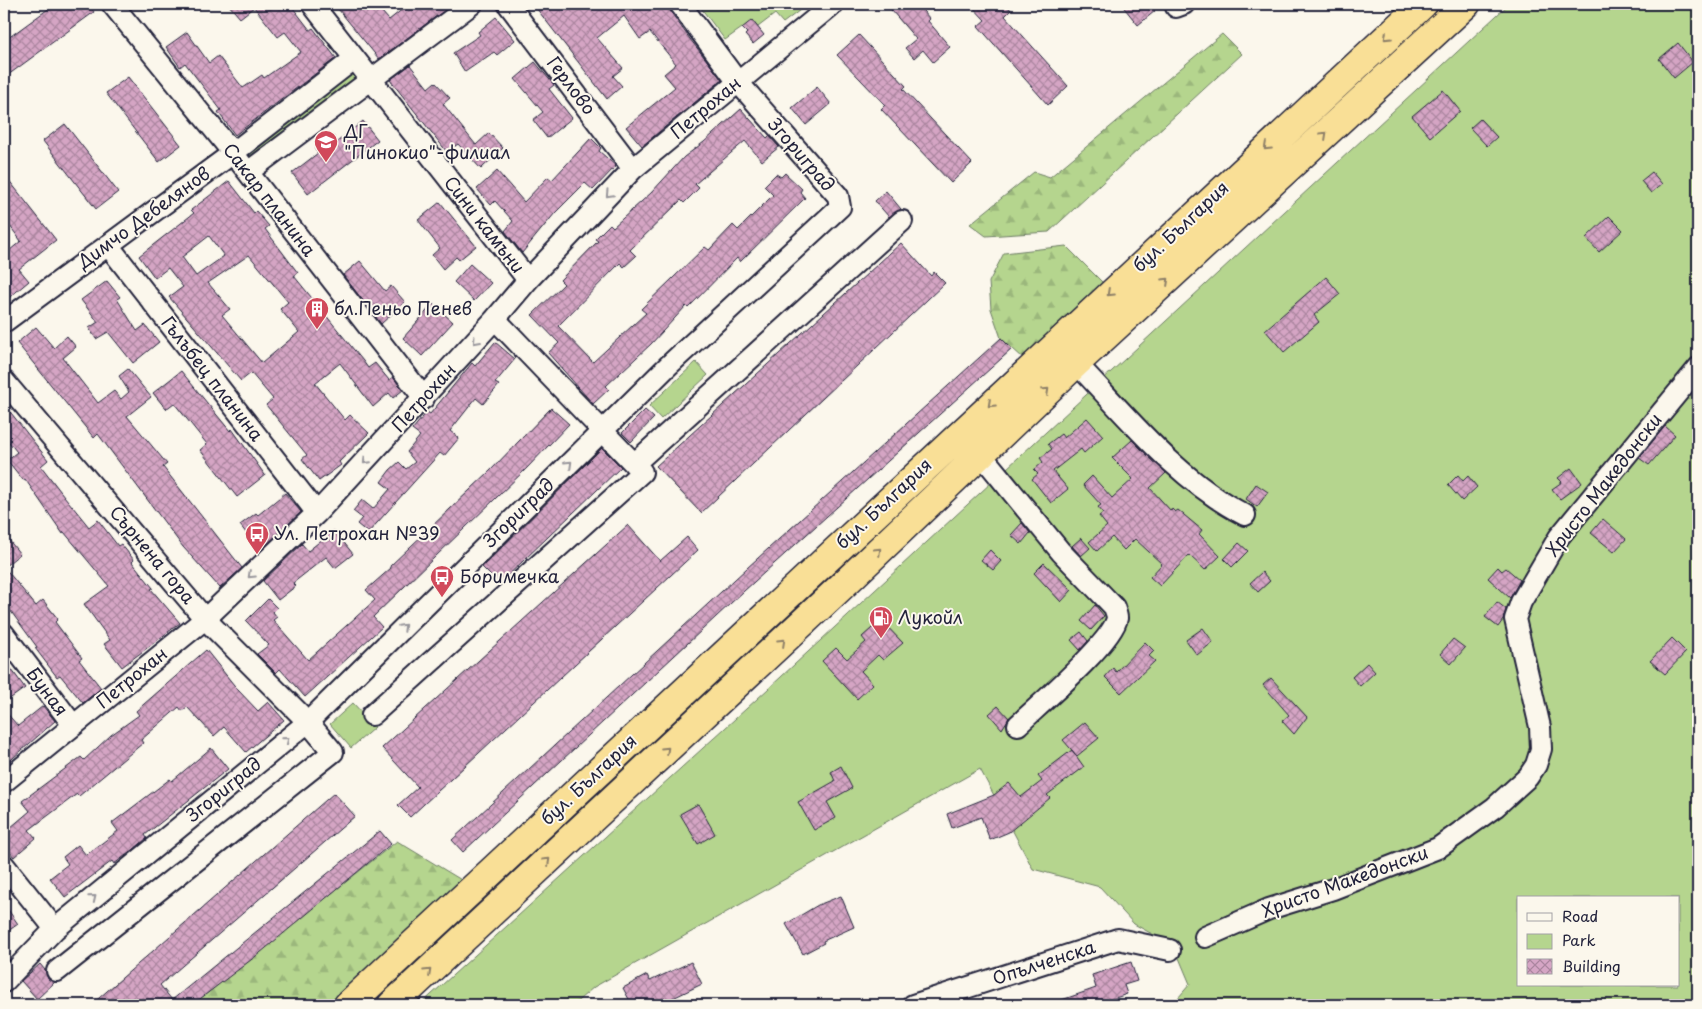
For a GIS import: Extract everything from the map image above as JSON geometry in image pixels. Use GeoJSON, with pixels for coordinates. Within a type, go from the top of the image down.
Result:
{"type":"FeatureCollection","features":[{"type":"Feature","properties":{"kind":"highway","name":"бул. България"},"geometry":{"type":"LineString","coordinates":[[348,1005],[1221,189],[1423,4]]}},
{"type":"Feature","properties":{"kind":"highway","name":"бул. България"},"geometry":{"type":"LineString","coordinates":[[392,1005],[843,585],[1076,363],[1466,4]]}},
{"type":"Feature","properties":{"kind":"street","name":"Сакар планина"},"geometry":{"type":"LineString","coordinates":[[112,4],[233,153],[424,398]]}},
{"type":"Feature","properties":{"kind":"street","name":"Сини камъни"},"geometry":{"type":"LineString","coordinates":[[312,4],[528,280]]}},
{"type":"Feature","properties":{"kind":"street"},"geometry":{"type":"LineString","coordinates":[[248,172],[472,4]]}},
{"type":"Feature","properties":{"kind":"street","name":"Герлово"},"geometry":{"type":"LineString","coordinates":[[508,4],[633,169]]}},
{"type":"Feature","properties":{"kind":"street"},"geometry":{"type":"LineString","coordinates":[[680,4],[737,81]]}},
{"type":"Feature","properties":{"kind":"street","name":"Петрохан"},"geometry":{"type":"LineString","coordinates":[[4,782],[205,618],[317,513],[424,398],[528,280],[633,169],[737,81],[833,4]]}},
{"type":"Feature","properties":{"kind":"street","name":"Димчо Дебелянов"},"geometry":{"type":"LineString","coordinates":[[4,322],[233,153],[354,59]]}},
{"type":"Feature","properties":{"kind":"street","name":"Згориград"},"geometry":{"type":"LineString","coordinates":[[4,982],[55,929],[308,722],[670,365],[840,207],[838,196],[737,81]]}},
{"type":"Feature","properties":{"kind":"street"},"geometry":{"type":"LineString","coordinates":[[634,464],[902,221]]}},
{"type":"Feature","properties":{"kind":"street","name":"Гълъбец планина"},"geometry":{"type":"LineString","coordinates":[[108,245],[317,513]]}},
{"type":"Feature","properties":{"kind":"street"},"geometry":{"type":"LineString","coordinates":[[372,715],[642,472],[495,319]]}},
{"type":"Feature","properties":{"kind":"street"},"geometry":{"type":"LineString","coordinates":[[1076,363],[1171,462],[1222,504],[1244,515]]}},
{"type":"Feature","properties":{"kind":"street","name":"Христо Македонски"},"geometry":{"type":"LineString","coordinates":[[1205,937],[1269,909],[1333,889],[1438,848],[1495,807],[1528,777],[1536,765],[1541,749],[1540,727],[1516,619],[1521,602],[1560,537],[1698,368]]}},
{"type":"Feature","properties":{"kind":"street","name":"Сърнена гора"},"geometry":{"type":"LineString","coordinates":[[4,381],[205,618],[308,722],[333,752],[58,971]]}},
{"type":"Feature","properties":{"kind":"street"},"geometry":{"type":"LineString","coordinates":[[980,453],[1062,552],[1114,607],[1117,618],[1112,631],[1081,665],[1018,725]]}},
{"type":"Feature","properties":{"kind":"street","name":"Буная"},"geometry":{"type":"LineString","coordinates":[[4,634],[73,725]]}},
{"type":"Feature","properties":{"kind":"street"},"geometry":{"type":"LineString","coordinates":[[4,865],[55,929]]}},
{"type":"Feature","properties":{"kind":"street","name":"Опълченска"},"geometry":{"type":"LineString","coordinates":[[913,1005],[1118,939],[1170,950]]}},
{"type":"Feature","properties":{"kind":"green space"},"geometry":{"type":"Polygon","coordinates":[[[698,4],[808,4],[783,23],[775,14],[758,27],[742,28],[725,40],[698,4]]]}},
{"type":"Feature","properties":{"kind":"green space"},"geometry":{"type":"Polygon","coordinates":[[[1509,4],[1698,4],[1698,1005],[1172,1005],[1190,984],[1174,946],[1134,924],[1100,887],[1033,869],[980,769],[594,987],[573,1005],[420,1005],[768,689],[1509,4]]]}},
{"type":"Feature","properties":{"kind":"green space"},"geometry":{"type":"Polygon","coordinates":[[[1222,34],[1242,54],[1049,232],[986,236],[970,224],[1034,172],[1050,177],[1222,34]]]}},
{"type":"Feature","properties":{"kind":"green space"},"geometry":{"type":"Polygon","coordinates":[[[354,68],[362,77],[250,162],[245,154],[354,68]]]}},
{"type":"Feature","properties":{"kind":"green space"},"geometry":{"type":"Polygon","coordinates":[[[1066,246],[1103,283],[1023,358],[1001,338],[991,309],[989,282],[1004,253],[1066,246]]]}},
{"type":"Feature","properties":{"kind":"green space"},"geometry":{"type":"Polygon","coordinates":[[[696,362],[708,375],[661,419],[649,406],[696,362]]]}},
{"type":"Feature","properties":{"kind":"green space"},"geometry":{"type":"Polygon","coordinates":[[[353,703],[375,727],[351,748],[330,724],[353,703]]]}},
{"type":"Feature","properties":{"kind":"green space"},"geometry":{"type":"Polygon","coordinates":[[[397,841],[463,881],[333,1005],[192,1005],[397,841]]]}},
{"type":"Feature","properties":{"kind":"building"},"geometry":{"type":"Polygon","coordinates":[[[55,4],[88,4],[94,12],[4,78],[4,41],[55,4]]]}},
{"type":"Feature","properties":{"kind":"building"},"geometry":{"type":"Polygon","coordinates":[[[228,4],[290,4],[310,30],[313,28],[336,58],[235,135],[218,112],[221,110],[185,63],[180,67],[166,47],[187,32],[209,63],[218,56],[243,88],[262,75],[264,78],[301,52],[285,32],[278,37],[254,7],[240,18],[228,4]]]}},
{"type":"Feature","properties":{"kind":"building"},"geometry":{"type":"Polygon","coordinates":[[[334,4],[375,4],[389,20],[409,4],[440,4],[445,10],[379,59],[334,4]]]}},
{"type":"Feature","properties":{"kind":"building"},"geometry":{"type":"Polygon","coordinates":[[[533,4],[668,4],[670,11],[722,80],[642,146],[626,127],[675,87],[664,74],[676,64],[650,32],[640,39],[624,16],[597,38],[623,68],[613,76],[622,86],[607,99],[533,4]]]}},
{"type":"Feature","properties":{"kind":"building"},"geometry":{"type":"Polygon","coordinates":[[[886,4],[917,4],[930,19],[928,21],[950,47],[933,62],[923,50],[914,58],[905,48],[916,39],[886,4]]]}},
{"type":"Feature","properties":{"kind":"building"},"geometry":{"type":"Polygon","coordinates":[[[970,4],[1006,4],[1011,10],[1005,16],[1068,86],[1048,105],[978,26],[985,20],[970,4]]]}},
{"type":"Feature","properties":{"kind":"building"},"geometry":{"type":"Polygon","coordinates":[[[1121,4],[1149,4],[1155,11],[1138,25],[1121,4]]]}},
{"type":"Feature","properties":{"kind":"building"},"geometry":{"type":"Polygon","coordinates":[[[496,17],[515,40],[497,55],[494,52],[465,72],[453,53],[480,35],[478,32],[496,17]]]}},
{"type":"Feature","properties":{"kind":"building"},"geometry":{"type":"Polygon","coordinates":[[[752,20],[764,35],[753,44],[742,28],[752,20]]]}},
{"type":"Feature","properties":{"kind":"building"},"geometry":{"type":"Polygon","coordinates":[[[859,35],[906,86],[903,89],[972,163],[951,183],[881,109],[885,105],[837,55],[859,35]]]}},
{"type":"Feature","properties":{"kind":"building"},"geometry":{"type":"Polygon","coordinates":[[[1678,43],[1693,62],[1674,78],[1659,59],[1678,43]]]}},
{"type":"Feature","properties":{"kind":"building"},"geometry":{"type":"Polygon","coordinates":[[[535,62],[554,85],[549,89],[572,118],[547,138],[533,120],[543,112],[515,79],[535,62]]]}},
{"type":"Feature","properties":{"kind":"building"},"geometry":{"type":"Polygon","coordinates":[[[410,65],[428,88],[435,82],[450,98],[443,104],[476,145],[489,133],[503,148],[481,169],[458,144],[447,152],[390,80],[410,65]]]}},
{"type":"Feature","properties":{"kind":"building"},"geometry":{"type":"Polygon","coordinates":[[[128,77],[181,145],[159,162],[106,93],[128,77]]]}},
{"type":"Feature","properties":{"kind":"building"},"geometry":{"type":"Polygon","coordinates":[[[817,87],[831,104],[806,125],[792,108],[817,87]]]}},
{"type":"Feature","properties":{"kind":"building"},"geometry":{"type":"Polygon","coordinates":[[[1443,90],[1460,111],[1430,137],[1412,116],[1443,90]]]}},
{"type":"Feature","properties":{"kind":"building"},"geometry":{"type":"Polygon","coordinates":[[[741,109],[767,138],[769,136],[779,147],[762,161],[745,141],[695,184],[699,188],[684,203],[681,200],[630,250],[636,256],[624,267],[620,263],[558,326],[593,362],[646,313],[641,309],[705,247],[709,250],[733,225],[738,230],[773,195],[764,186],[776,174],[781,177],[785,173],[802,189],[800,192],[805,198],[740,262],[737,258],[688,308],[686,306],[651,344],[606,386],[609,389],[593,404],[548,353],[559,343],[532,315],[564,284],[560,280],[598,241],[595,239],[610,224],[613,227],[651,193],[684,157],[741,109]]]}},
{"type":"Feature","properties":{"kind":"building"},"geometry":{"type":"Polygon","coordinates":[[[1480,119],[1497,137],[1487,146],[1470,128],[1480,119]]]}},
{"type":"Feature","properties":{"kind":"building","name":"ДГ \"Пинокио\"-филиал"},"geometry":{"type":"Polygon","coordinates":[[[363,121],[378,140],[308,194],[292,173],[318,153],[315,149],[333,136],[337,142],[363,121]]]}},
{"type":"Feature","properties":{"kind":"building"},"geometry":{"type":"Polygon","coordinates":[[[65,124],[118,192],[96,209],[43,141],[65,124]]]}},
{"type":"Feature","properties":{"kind":"building"},"geometry":{"type":"Polygon","coordinates":[[[591,138],[601,148],[599,151],[616,166],[593,190],[585,183],[555,213],[522,253],[505,231],[513,221],[495,201],[491,205],[477,189],[497,171],[524,202],[548,177],[552,180],[591,138]]]}},
{"type":"Feature","properties":{"kind":"building"},"geometry":{"type":"Polygon","coordinates":[[[1652,172],[1662,184],[1651,193],[1641,181],[1652,172]]]}},
{"type":"Feature","properties":{"kind":"building"},"geometry":{"type":"Polygon","coordinates":[[[4,174],[56,240],[19,269],[29,281],[4,302],[4,255],[21,241],[4,218],[4,174]]]}},
{"type":"Feature","properties":{"kind":"building"},"geometry":{"type":"Polygon","coordinates":[[[229,181],[254,213],[256,211],[269,226],[265,229],[298,273],[294,276],[368,368],[375,363],[389,380],[393,377],[403,390],[393,398],[389,393],[373,407],[340,363],[315,383],[345,420],[350,415],[369,433],[339,462],[341,465],[319,481],[302,459],[307,455],[266,405],[273,399],[251,373],[241,381],[169,297],[183,287],[168,268],[155,278],[139,256],[194,213],[191,210],[229,181]],[[209,236],[182,257],[196,276],[224,256],[209,236]],[[249,255],[208,283],[230,309],[222,315],[262,363],[299,332],[280,309],[288,302],[249,255]]]}},
{"type":"Feature","properties":{"kind":"building"},"geometry":{"type":"Polygon","coordinates":[[[886,191],[901,209],[889,217],[875,201],[886,191]]]}},
{"type":"Feature","properties":{"kind":"building"},"geometry":{"type":"Polygon","coordinates":[[[440,202],[476,246],[459,260],[456,257],[443,269],[432,255],[440,248],[418,220],[440,202]]]}},
{"type":"Feature","properties":{"kind":"building"},"geometry":{"type":"Polygon","coordinates":[[[1609,216],[1623,230],[1599,252],[1586,238],[1609,216]]]}},
{"type":"Feature","properties":{"kind":"building"},"geometry":{"type":"Polygon","coordinates":[[[901,243],[931,276],[934,272],[945,283],[701,513],[656,466],[901,243]]]}},
{"type":"Feature","properties":{"kind":"building"},"geometry":{"type":"Polygon","coordinates":[[[360,261],[385,291],[391,286],[405,302],[381,324],[343,275],[360,261]]]}},
{"type":"Feature","properties":{"kind":"building"},"geometry":{"type":"Polygon","coordinates":[[[470,264],[491,283],[474,301],[454,282],[470,264]]]}},
{"type":"Feature","properties":{"kind":"building"},"geometry":{"type":"Polygon","coordinates":[[[1326,277],[1340,294],[1314,315],[1319,322],[1284,352],[1265,330],[1326,277]]]}},
{"type":"Feature","properties":{"kind":"building"},"geometry":{"type":"Polygon","coordinates":[[[107,281],[120,297],[117,299],[137,331],[145,325],[159,342],[133,363],[108,332],[96,339],[89,328],[98,322],[81,300],[107,281]]]}},
{"type":"Feature","properties":{"kind":"building"},"geometry":{"type":"Polygon","coordinates":[[[433,304],[453,322],[422,356],[403,338],[433,304]]]}},
{"type":"Feature","properties":{"kind":"building"},"geometry":{"type":"Polygon","coordinates":[[[36,327],[54,348],[67,336],[76,347],[63,358],[98,403],[114,391],[121,399],[129,392],[119,376],[128,369],[151,397],[127,416],[167,464],[163,467],[242,568],[220,588],[183,547],[98,434],[94,438],[17,343],[36,327]]]}},
{"type":"Feature","properties":{"kind":"building"},"geometry":{"type":"Polygon","coordinates":[[[1001,338],[1012,349],[744,591],[463,852],[452,840],[747,568],[1001,338]]]}},
{"type":"Feature","properties":{"kind":"building"},"geometry":{"type":"Polygon","coordinates":[[[495,342],[515,359],[495,383],[499,385],[483,404],[476,398],[450,431],[459,438],[444,456],[440,453],[368,533],[357,524],[362,518],[353,511],[362,500],[373,509],[390,489],[381,482],[390,470],[399,462],[406,469],[415,462],[407,452],[420,436],[412,430],[427,412],[430,414],[472,363],[475,366],[495,342]]]}},
{"type":"Feature","properties":{"kind":"building"},"geometry":{"type":"Polygon","coordinates":[[[181,371],[230,431],[232,429],[265,475],[237,497],[200,450],[207,444],[174,403],[166,409],[153,393],[181,371]]]}},
{"type":"Feature","properties":{"kind":"building"},"geometry":{"type":"Polygon","coordinates":[[[4,404],[48,460],[41,466],[64,496],[89,527],[98,520],[118,546],[121,544],[134,560],[132,562],[153,588],[151,589],[180,623],[122,667],[104,644],[110,640],[84,604],[109,586],[64,532],[63,534],[25,479],[23,480],[7,460],[17,452],[4,436],[4,404]]]}},
{"type":"Feature","properties":{"kind":"building"},"geometry":{"type":"Polygon","coordinates":[[[551,408],[569,424],[527,468],[373,617],[382,627],[305,697],[280,669],[276,673],[257,654],[269,645],[246,621],[268,599],[277,608],[273,612],[277,617],[273,620],[308,660],[375,600],[366,590],[490,471],[551,408]]]}},
{"type":"Feature","properties":{"kind":"building"},"geometry":{"type":"Polygon","coordinates":[[[645,410],[654,418],[631,442],[622,433],[645,410]]]}},
{"type":"Feature","properties":{"kind":"building"},"geometry":{"type":"Polygon","coordinates":[[[1087,418],[1103,436],[1084,453],[1081,449],[1053,471],[1068,489],[1051,503],[1032,479],[1038,474],[1034,470],[1043,462],[1040,458],[1052,449],[1048,444],[1061,434],[1064,438],[1087,418]]]}},
{"type":"Feature","properties":{"kind":"building"},"geometry":{"type":"Polygon","coordinates":[[[1665,426],[1675,435],[1649,465],[1639,458],[1665,426]]]}},
{"type":"Feature","properties":{"kind":"building"},"geometry":{"type":"Polygon","coordinates":[[[1132,440],[1166,473],[1150,488],[1171,511],[1172,509],[1175,512],[1178,510],[1202,530],[1199,534],[1220,556],[1205,570],[1189,555],[1160,586],[1150,577],[1162,564],[1135,539],[1124,550],[1112,537],[1097,551],[1089,542],[1107,526],[1099,516],[1103,513],[1098,507],[1101,505],[1083,485],[1092,476],[1112,498],[1133,479],[1112,458],[1132,440]]]}},
{"type":"Feature","properties":{"kind":"building"},"geometry":{"type":"Polygon","coordinates":[[[602,448],[621,467],[499,584],[482,567],[602,448]]]}},
{"type":"Feature","properties":{"kind":"building"},"geometry":{"type":"Polygon","coordinates":[[[1571,468],[1582,483],[1560,499],[1552,489],[1562,482],[1558,478],[1571,468]]]}},
{"type":"Feature","properties":{"kind":"building"},"geometry":{"type":"Polygon","coordinates":[[[1458,475],[1463,481],[1468,476],[1477,487],[1462,501],[1448,485],[1458,475]]]}},
{"type":"Feature","properties":{"kind":"building"},"geometry":{"type":"Polygon","coordinates":[[[1256,484],[1268,492],[1257,507],[1246,499],[1256,484]]]}},
{"type":"Feature","properties":{"kind":"building"},"geometry":{"type":"Polygon","coordinates":[[[285,493],[301,512],[260,551],[240,525],[256,513],[258,515],[285,493]]]}},
{"type":"Feature","properties":{"kind":"building"},"geometry":{"type":"Polygon","coordinates":[[[1603,519],[1626,539],[1614,552],[1591,533],[1603,519]]]}},
{"type":"Feature","properties":{"kind":"building"},"geometry":{"type":"Polygon","coordinates":[[[1022,523],[1030,533],[1021,544],[1011,535],[1022,523]]]}},
{"type":"Feature","properties":{"kind":"building"},"geometry":{"type":"Polygon","coordinates":[[[628,525],[660,561],[687,537],[698,550],[410,817],[398,805],[418,787],[382,748],[628,525]]]}},
{"type":"Feature","properties":{"kind":"building"},"geometry":{"type":"Polygon","coordinates":[[[334,530],[353,554],[335,568],[326,557],[293,583],[296,586],[278,600],[263,581],[302,544],[308,551],[334,530]]]}},
{"type":"Feature","properties":{"kind":"building"},"geometry":{"type":"Polygon","coordinates":[[[4,534],[20,554],[4,567],[4,534]]]}},
{"type":"Feature","properties":{"kind":"building"},"geometry":{"type":"Polygon","coordinates":[[[1081,538],[1090,548],[1081,556],[1072,546],[1081,538]]]}},
{"type":"Feature","properties":{"kind":"building"},"geometry":{"type":"Polygon","coordinates":[[[1239,543],[1248,551],[1232,567],[1224,559],[1239,543]]]}},
{"type":"Feature","properties":{"kind":"building"},"geometry":{"type":"Polygon","coordinates":[[[990,550],[1001,561],[993,570],[981,560],[990,550]]]}},
{"type":"Feature","properties":{"kind":"building"},"geometry":{"type":"Polygon","coordinates":[[[1044,563],[1072,590],[1061,602],[1034,573],[1044,563]]]}},
{"type":"Feature","properties":{"kind":"building"},"geometry":{"type":"Polygon","coordinates":[[[4,567],[36,606],[43,600],[58,619],[55,622],[82,658],[79,660],[101,688],[83,703],[60,675],[57,677],[4,602],[4,567]]]}},
{"type":"Feature","properties":{"kind":"building"},"geometry":{"type":"Polygon","coordinates":[[[1498,567],[1502,571],[1506,568],[1520,580],[1510,598],[1488,578],[1498,567]]]}},
{"type":"Feature","properties":{"kind":"building"},"geometry":{"type":"Polygon","coordinates":[[[1262,572],[1270,581],[1258,592],[1250,583],[1262,572]]]}},
{"type":"Feature","properties":{"kind":"building"},"geometry":{"type":"Polygon","coordinates":[[[1497,602],[1506,609],[1503,620],[1498,627],[1485,617],[1497,602]]]}},
{"type":"Feature","properties":{"kind":"building"},"geometry":{"type":"Polygon","coordinates":[[[1095,605],[1104,616],[1091,630],[1081,621],[1095,605]]]}},
{"type":"Feature","properties":{"kind":"building"},"geometry":{"type":"Polygon","coordinates":[[[881,620],[903,643],[883,660],[878,655],[861,671],[873,684],[857,699],[822,661],[836,648],[847,659],[866,642],[862,637],[881,620]]]}},
{"type":"Feature","properties":{"kind":"building"},"geometry":{"type":"Polygon","coordinates":[[[1203,628],[1213,642],[1197,655],[1186,640],[1203,628]]]}},
{"type":"Feature","properties":{"kind":"building"},"geometry":{"type":"Polygon","coordinates":[[[1081,632],[1088,641],[1080,650],[1071,640],[1081,632]]]}},
{"type":"Feature","properties":{"kind":"building"},"geometry":{"type":"Polygon","coordinates":[[[1672,638],[1686,652],[1665,674],[1650,661],[1672,638]]]}},
{"type":"Feature","properties":{"kind":"building"},"geometry":{"type":"Polygon","coordinates":[[[1453,639],[1465,648],[1451,664],[1440,654],[1453,639]]]}},
{"type":"Feature","properties":{"kind":"building"},"geometry":{"type":"Polygon","coordinates":[[[1145,642],[1154,651],[1149,656],[1155,661],[1121,693],[1105,677],[1113,668],[1116,672],[1145,642]]]}},
{"type":"Feature","properties":{"kind":"building"},"geometry":{"type":"Polygon","coordinates":[[[206,650],[238,690],[258,711],[268,702],[284,720],[246,752],[224,727],[214,736],[187,707],[182,711],[179,707],[141,740],[143,743],[79,796],[77,794],[29,830],[36,838],[14,857],[4,845],[4,833],[30,811],[22,801],[81,757],[84,760],[111,735],[139,715],[136,711],[206,650]]]}},
{"type":"Feature","properties":{"kind":"building"},"geometry":{"type":"Polygon","coordinates":[[[4,659],[25,688],[4,703],[4,659]]]}},
{"type":"Feature","properties":{"kind":"building"},"geometry":{"type":"Polygon","coordinates":[[[1367,663],[1375,672],[1360,686],[1352,677],[1367,663]]]}},
{"type":"Feature","properties":{"kind":"building"},"geometry":{"type":"Polygon","coordinates":[[[1271,678],[1307,717],[1294,734],[1282,721],[1289,715],[1263,685],[1271,678]]]}},
{"type":"Feature","properties":{"kind":"building"},"geometry":{"type":"Polygon","coordinates":[[[43,706],[55,721],[4,766],[4,710],[18,726],[43,706]]]}},
{"type":"Feature","properties":{"kind":"building"},"geometry":{"type":"Polygon","coordinates":[[[998,706],[1009,718],[1002,729],[989,714],[998,706]]]}},
{"type":"Feature","properties":{"kind":"building"},"geometry":{"type":"Polygon","coordinates":[[[1085,722],[1099,738],[1077,756],[1063,740],[1085,722]]]}},
{"type":"Feature","properties":{"kind":"building"},"geometry":{"type":"Polygon","coordinates":[[[211,748],[228,769],[145,835],[147,838],[133,850],[114,864],[112,861],[65,897],[50,878],[68,864],[63,857],[78,845],[86,855],[118,831],[112,823],[170,779],[172,781],[211,748]]]}},
{"type":"Feature","properties":{"kind":"building"},"geometry":{"type":"Polygon","coordinates":[[[1072,750],[1084,767],[1047,795],[1050,798],[1009,832],[990,840],[981,817],[952,828],[947,814],[994,795],[1009,783],[1021,797],[1042,781],[1038,776],[1072,750]]]}},
{"type":"Feature","properties":{"kind":"building"},"geometry":{"type":"Polygon","coordinates":[[[841,766],[852,788],[827,802],[836,818],[814,830],[798,802],[835,781],[831,772],[841,766]]]}},
{"type":"Feature","properties":{"kind":"building"},"geometry":{"type":"Polygon","coordinates":[[[334,793],[355,816],[160,985],[172,1000],[380,831],[391,844],[260,953],[192,1005],[91,1005],[334,793]]]}},
{"type":"Feature","properties":{"kind":"building"},"geometry":{"type":"Polygon","coordinates":[[[698,804],[715,834],[698,844],[680,814],[698,804]]]}},
{"type":"Feature","properties":{"kind":"building"},"geometry":{"type":"Polygon","coordinates":[[[841,896],[854,927],[823,941],[824,943],[803,954],[786,924],[818,905],[841,896]]]}},
{"type":"Feature","properties":{"kind":"building"},"geometry":{"type":"Polygon","coordinates":[[[4,904],[18,924],[4,934],[4,904]]]}},
{"type":"Feature","properties":{"kind":"building"},"geometry":{"type":"Polygon","coordinates":[[[691,962],[702,984],[667,1001],[665,998],[651,1005],[632,1005],[623,988],[647,975],[650,981],[691,962]]]}},
{"type":"Feature","properties":{"kind":"building"},"geometry":{"type":"Polygon","coordinates":[[[1131,962],[1137,981],[1124,985],[1127,994],[1101,1003],[1102,1005],[1053,1005],[1053,1003],[1096,988],[1092,975],[1131,962]]]}},
{"type":"Feature","properties":{"kind":"building"},"geometry":{"type":"Polygon","coordinates":[[[40,964],[45,970],[48,979],[55,982],[37,999],[21,981],[40,964]]]}},
{"type":"Feature","properties":{"kind":"place","name":"ДГ \"Пинокио\"-филиал"},"geometry":{"type":"Point","coordinates":[326,163]}},
{"type":"Feature","properties":{"kind":"place","name":"бл.Пеньо Пенев"},"geometry":{"type":"Point","coordinates":[317,330]}},
{"type":"Feature","properties":{"kind":"place","name":"Ул. Петрохан №39"},"geometry":{"type":"Point","coordinates":[257,555]}},
{"type":"Feature","properties":{"kind":"place","name":"Боримечка"},"geometry":{"type":"Point","coordinates":[442,598]}},
{"type":"Feature","properties":{"kind":"place","name":"Лукойл"},"geometry":{"type":"Point","coordinates":[881,639]}}]}
